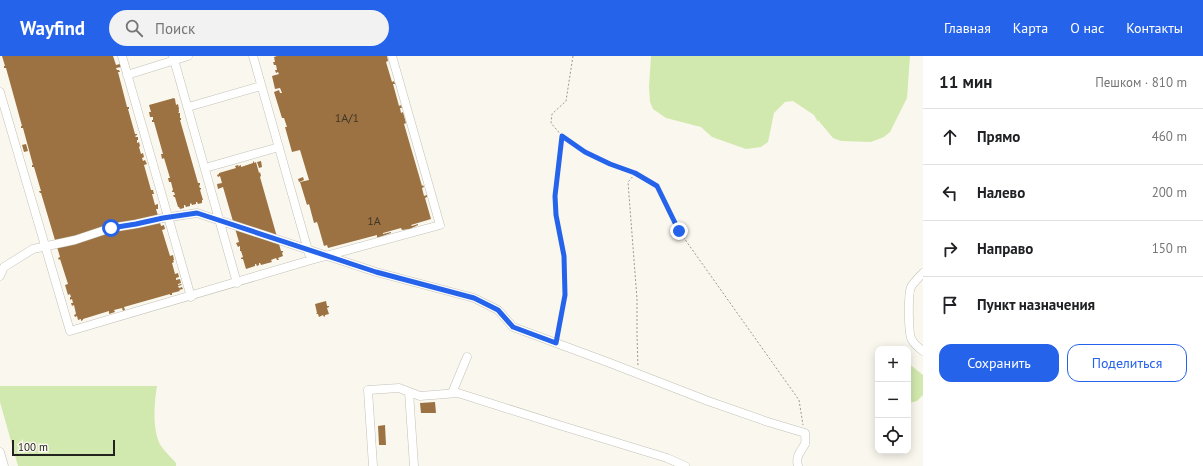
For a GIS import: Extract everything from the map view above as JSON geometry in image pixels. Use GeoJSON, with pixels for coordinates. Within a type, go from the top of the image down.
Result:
{"type":"FeatureCollection","features":[{"type":"Feature","properties":{"kind":"street"},"geometry":{"type":"LineString","coordinates":[[122,56],[191,297]]}},
{"type":"Feature","properties":{"kind":"street"},"geometry":{"type":"LineString","coordinates":[[127,75],[174,58],[188,56]]}},
{"type":"Feature","properties":{"kind":"street"},"geometry":{"type":"LineString","coordinates":[[253,56],[311,260]]}},
{"type":"Feature","properties":{"kind":"street"},"geometry":{"type":"LineString","coordinates":[[0,92],[70,331],[191,297],[311,260],[440,225],[392,56]]}},
{"type":"Feature","properties":{"kind":"street"},"geometry":{"type":"LineString","coordinates":[[174,58],[237,283]]}},
{"type":"Feature","properties":{"kind":"street"},"geometry":{"type":"LineString","coordinates":[[188,107],[261,86]]}},
{"type":"Feature","properties":{"kind":"street"},"geometry":{"type":"LineString","coordinates":[[205,168],[279,148]]}},
{"type":"Feature","properties":{"kind":"street"},"geometry":{"type":"LineString","coordinates":[[0,276],[4,267],[33,249],[75,240],[111,228],[197,213],[376,272],[474,298],[498,310],[513,327],[708,401],[805,433],[806,442],[799,452],[797,462],[798,466]]}},
{"type":"Feature","properties":{"kind":"street"},"geometry":{"type":"LineString","coordinates":[[923,273],[910,292],[909,314],[910,336],[913,342],[923,351]]}},
{"type":"Feature","properties":{"kind":"street"},"geometry":{"type":"LineString","coordinates":[[452,393],[467,357]]}},
{"type":"Feature","properties":{"kind":"street"},"geometry":{"type":"LineString","coordinates":[[373,466],[368,390],[399,388],[420,396],[458,393],[667,458],[685,466]]}},
{"type":"Feature","properties":{"kind":"street"},"geometry":{"type":"LineString","coordinates":[[409,392],[414,466]]}},
{"type":"Feature","properties":{"kind":"street"},"geometry":{"type":"LineString","coordinates":[[0,452],[4,466]]}},
{"type":"Feature","properties":{"kind":"path"},"geometry":{"type":"LineString","coordinates":[[573,56],[566,101],[552,114],[551,123],[562,136],[585,152],[610,164],[635,173],[657,186],[679,231],[799,400],[805,433]]}},
{"type":"Feature","properties":{"kind":"path"},"geometry":{"type":"LineString","coordinates":[[556,343],[565,295],[564,256],[556,215],[555,196],[562,136]]}},
{"type":"Feature","properties":{"kind":"path"},"geometry":{"type":"LineString","coordinates":[[635,173],[628,182],[637,299],[639,374]]}},
{"type":"Feature","properties":{"kind":"green space"},"geometry":{"type":"Polygon","coordinates":[[[651,56],[910,56],[907,98],[890,132],[884,137],[871,142],[841,141],[833,138],[818,120],[818,122],[814,115],[793,101],[785,102],[774,113],[768,142],[761,147],[746,149],[712,137],[701,127],[666,118],[653,109],[650,102],[649,87],[651,56]]]}},
{"type":"Feature","properties":{"kind":"green space"},"geometry":{"type":"Polygon","coordinates":[[[911,365],[923,375],[923,395],[917,401],[911,402],[911,365]]]}},
{"type":"Feature","properties":{"kind":"green space"},"geometry":{"type":"Polygon","coordinates":[[[0,386],[157,386],[155,400],[156,433],[161,446],[176,463],[176,466],[18,466],[0,402],[0,386]]]}},
{"type":"Feature","properties":{"kind":"building"},"geometry":{"type":"Polygon","coordinates":[[[2,56],[113,56],[116,65],[120,64],[121,67],[116,68],[120,72],[118,72],[127,107],[129,107],[128,109],[135,134],[137,134],[135,136],[138,137],[137,143],[139,142],[141,154],[143,153],[143,161],[145,160],[147,164],[144,165],[151,190],[153,190],[154,194],[152,194],[155,205],[158,204],[158,209],[156,209],[161,226],[164,225],[165,229],[162,230],[170,256],[173,255],[174,262],[172,263],[175,274],[178,273],[179,277],[176,278],[176,280],[180,279],[181,283],[178,285],[182,285],[178,286],[179,288],[182,287],[183,289],[172,293],[172,295],[170,294],[124,307],[125,310],[123,311],[122,308],[114,310],[115,312],[109,314],[109,311],[83,319],[81,321],[81,319],[78,320],[77,316],[75,317],[74,315],[76,314],[74,305],[72,306],[72,299],[70,300],[70,294],[68,295],[65,285],[68,284],[60,259],[59,260],[58,258],[60,257],[41,193],[39,191],[41,191],[34,167],[32,167],[33,165],[23,128],[21,128],[22,126],[6,68],[4,68],[5,66],[2,56]]]}},
{"type":"Feature","properties":{"kind":"building"},"geometry":{"type":"Polygon","coordinates":[[[387,56],[388,61],[386,62],[392,82],[394,81],[395,84],[393,84],[399,106],[401,105],[402,108],[400,108],[401,113],[403,112],[406,123],[404,124],[422,186],[423,185],[424,187],[422,188],[424,196],[427,195],[425,198],[431,219],[411,225],[418,224],[410,229],[402,230],[401,228],[383,233],[391,232],[377,238],[377,235],[328,248],[327,245],[324,246],[317,222],[314,223],[309,204],[307,205],[300,182],[309,180],[300,150],[292,152],[285,127],[287,127],[284,118],[282,118],[274,92],[279,90],[280,93],[282,93],[280,88],[275,89],[272,76],[279,74],[278,72],[276,73],[276,65],[274,65],[273,62],[275,62],[274,57],[387,56]]]}},
{"type":"Feature","properties":{"kind":"building"},"geometry":{"type":"Polygon","coordinates":[[[174,98],[176,105],[178,104],[178,113],[180,113],[180,120],[198,183],[200,183],[199,186],[201,188],[200,190],[203,200],[202,203],[198,204],[196,202],[196,204],[192,205],[191,203],[190,206],[186,207],[184,205],[184,208],[180,209],[173,195],[175,195],[174,192],[172,192],[171,182],[169,182],[168,178],[170,178],[164,158],[162,159],[161,154],[163,154],[154,122],[152,122],[153,117],[150,117],[149,112],[151,112],[149,105],[174,98]]]}},
{"type":"Feature","properties":{"kind":"building"},"geometry":{"type":"Polygon","coordinates":[[[26,144],[28,151],[24,152],[22,145],[26,144]]]}},
{"type":"Feature","properties":{"kind":"building"},"geometry":{"type":"Polygon","coordinates":[[[254,161],[254,163],[256,162],[259,173],[260,172],[260,177],[281,251],[283,251],[283,256],[278,258],[279,260],[276,258],[271,260],[272,262],[261,265],[259,263],[257,266],[255,264],[255,266],[246,269],[243,259],[241,259],[243,257],[240,251],[240,246],[238,247],[236,243],[239,242],[223,187],[218,189],[217,184],[222,183],[220,176],[218,177],[217,175],[236,168],[235,166],[238,165],[239,167],[241,165],[241,167],[253,163],[254,161]]]}},
{"type":"Feature","properties":{"kind":"building"},"geometry":{"type":"Polygon","coordinates":[[[261,161],[262,167],[259,168],[257,162],[261,161]]]}},
{"type":"Feature","properties":{"kind":"building"},"geometry":{"type":"Polygon","coordinates":[[[303,177],[304,180],[299,182],[298,179],[303,177]]]}},
{"type":"Feature","properties":{"kind":"building"},"geometry":{"type":"Polygon","coordinates":[[[326,301],[327,306],[329,306],[327,308],[329,314],[325,315],[324,317],[323,315],[319,317],[316,313],[315,304],[326,301]]]}},
{"type":"Feature","properties":{"kind":"building"},"geometry":{"type":"Polygon","coordinates":[[[435,402],[436,413],[421,413],[420,403],[435,402]]]}},
{"type":"Feature","properties":{"kind":"building"},"geometry":{"type":"Polygon","coordinates":[[[385,425],[386,445],[379,445],[378,426],[385,425]]]}},
{"type":"Feature","properties":{"kind":"route"},"geometry":{"type":"LineString","coordinates":[[111,228],[197,213],[376,272],[474,298],[498,310],[513,327],[556,343],[565,295],[564,256],[556,215],[555,196],[562,136],[585,152],[610,164],[635,173],[657,186],[679,231]]}}]}
